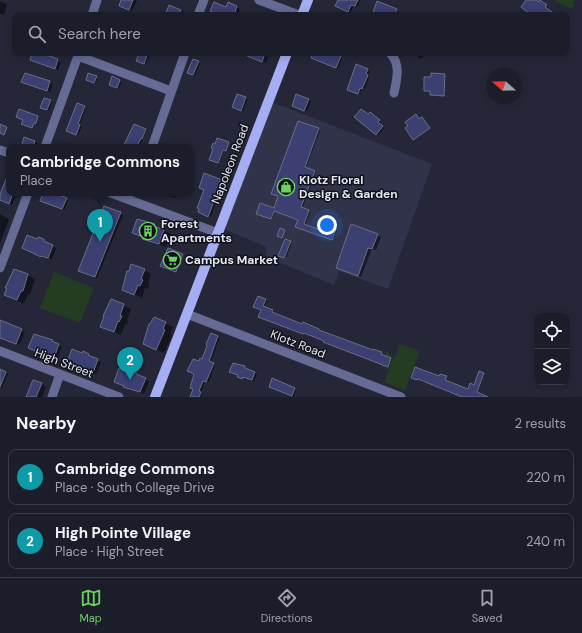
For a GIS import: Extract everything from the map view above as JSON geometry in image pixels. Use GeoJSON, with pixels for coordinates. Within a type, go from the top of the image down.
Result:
{"type":"FeatureCollection","features":[{"type":"Feature","properties":{"kind":"main road"},"geometry":{"type":"LineString","coordinates":[[302,12],[308,0]]}},
{"type":"Feature","properties":{"kind":"main road","name":"Napoleon Road"},"geometry":{"type":"LineString","coordinates":[[155,397],[286,56]]}},
{"type":"Feature","properties":{"kind":"street"},"geometry":{"type":"LineString","coordinates":[[93,12],[97,0]]}},
{"type":"Feature","properties":{"kind":"street"},"geometry":{"type":"LineString","coordinates":[[199,12],[204,0]]}},
{"type":"Feature","properties":{"kind":"street"},"geometry":{"type":"LineString","coordinates":[[259,0],[292,12]]}},
{"type":"Feature","properties":{"kind":"street"},"geometry":{"type":"LineString","coordinates":[[46,144],[77,56]]}},
{"type":"Feature","properties":{"kind":"street"},"geometry":{"type":"LineString","coordinates":[[83,56],[171,92]]}},
{"type":"Feature","properties":{"kind":"street"},"geometry":{"type":"LineString","coordinates":[[153,144],[184,56]]}},
{"type":"Feature","properties":{"kind":"street"},"geometry":{"type":"LineString","coordinates":[[393,56],[398,66],[394,93]]}},
{"type":"Feature","properties":{"kind":"street"},"geometry":{"type":"LineString","coordinates":[[0,268],[27,196]]}},
{"type":"Feature","properties":{"kind":"street"},"geometry":{"type":"LineString","coordinates":[[135,197],[218,233]]}},
{"type":"Feature","properties":{"kind":"street","name":"Klotz Road"},"geometry":{"type":"LineString","coordinates":[[187,314],[401,397]]}},
{"type":"Feature","properties":{"kind":"street","name":"High Street"},"geometry":{"type":"LineString","coordinates":[[0,351],[119,397]]}},
{"type":"Feature","properties":{"kind":"street"},"geometry":{"type":"LineString","coordinates":[[52,397],[60,374]]}},
{"type":"Feature","properties":{"kind":"shaded area"},"geometry":{"type":"Polygon","coordinates":[[[269,101],[432,164],[388,289],[339,271],[334,285],[266,257],[266,247],[220,227],[269,101]]]}},
{"type":"Feature","properties":{"kind":"green space"},"geometry":{"type":"Polygon","coordinates":[[[554,0],[575,0],[573,7],[569,8],[554,0]]]}},
{"type":"Feature","properties":{"kind":"green space"},"geometry":{"type":"Polygon","coordinates":[[[54,272],[94,288],[80,323],[40,308],[54,272]]]}},
{"type":"Feature","properties":{"kind":"green space"},"geometry":{"type":"Polygon","coordinates":[[[400,344],[420,351],[405,390],[384,382],[390,368],[387,369],[381,367],[382,365],[388,367],[391,358],[385,356],[387,351],[393,358],[392,363],[400,344]]]}},
{"type":"Feature","properties":{"kind":"building"},"geometry":{"type":"Polygon","coordinates":[[[121,0],[133,0],[129,10],[119,6],[121,0]]]}},
{"type":"Feature","properties":{"kind":"building"},"geometry":{"type":"Polygon","coordinates":[[[338,0],[358,0],[355,6],[351,5],[348,12],[335,6],[338,0]]]}},
{"type":"Feature","properties":{"kind":"building"},"geometry":{"type":"Polygon","coordinates":[[[526,0],[536,0],[539,2],[540,0],[547,5],[545,7],[552,12],[527,12],[521,7],[526,0]]]}},
{"type":"Feature","properties":{"kind":"building"},"geometry":{"type":"Polygon","coordinates":[[[377,1],[397,9],[396,12],[373,12],[377,1]]]}},
{"type":"Feature","properties":{"kind":"building"},"geometry":{"type":"Polygon","coordinates":[[[214,2],[226,7],[228,2],[237,6],[235,12],[210,11],[214,2]]]}},
{"type":"Feature","properties":{"kind":"building"},"geometry":{"type":"Polygon","coordinates":[[[169,5],[181,10],[180,12],[166,12],[169,5]]]}},
{"type":"Feature","properties":{"kind":"building"},"geometry":{"type":"Polygon","coordinates":[[[31,56],[50,56],[58,59],[55,69],[30,60],[31,56]]]}},
{"type":"Feature","properties":{"kind":"building"},"geometry":{"type":"Polygon","coordinates":[[[138,56],[147,56],[144,64],[136,61],[138,56]]]}},
{"type":"Feature","properties":{"kind":"building"},"geometry":{"type":"Polygon","coordinates":[[[247,56],[264,56],[262,62],[247,56]]]}},
{"type":"Feature","properties":{"kind":"building"},"geometry":{"type":"Polygon","coordinates":[[[312,56],[341,56],[336,68],[311,58],[312,56]]]}},
{"type":"Feature","properties":{"kind":"building"},"geometry":{"type":"Polygon","coordinates":[[[193,59],[199,61],[193,75],[187,73],[193,59]]]}},
{"type":"Feature","properties":{"kind":"building"},"geometry":{"type":"Polygon","coordinates":[[[356,64],[368,69],[366,74],[368,75],[362,89],[360,88],[358,94],[347,90],[356,64]]]}},
{"type":"Feature","properties":{"kind":"building"},"geometry":{"type":"Polygon","coordinates":[[[25,73],[50,81],[47,91],[21,82],[25,73]]]}},
{"type":"Feature","properties":{"kind":"building"},"geometry":{"type":"Polygon","coordinates":[[[88,73],[97,76],[94,83],[86,80],[88,73]]]}},
{"type":"Feature","properties":{"kind":"building"},"geometry":{"type":"Polygon","coordinates":[[[431,73],[445,74],[444,96],[430,95],[430,91],[424,91],[424,77],[431,77],[431,73]]]}},
{"type":"Feature","properties":{"kind":"building"},"geometry":{"type":"Polygon","coordinates":[[[112,76],[120,80],[117,88],[109,85],[112,76]]]}},
{"type":"Feature","properties":{"kind":"building"},"geometry":{"type":"Polygon","coordinates":[[[237,94],[246,97],[241,111],[232,107],[237,94]]]}},
{"type":"Feature","properties":{"kind":"building"},"geometry":{"type":"Polygon","coordinates":[[[296,94],[309,99],[304,111],[292,106],[296,94]]]}},
{"type":"Feature","properties":{"kind":"building"},"geometry":{"type":"Polygon","coordinates":[[[44,98],[51,100],[47,110],[40,108],[44,98]]]}},
{"type":"Feature","properties":{"kind":"building"},"geometry":{"type":"Polygon","coordinates":[[[77,103],[85,106],[78,124],[80,125],[76,135],[66,131],[77,103]]]}},
{"type":"Feature","properties":{"kind":"building"},"geometry":{"type":"Polygon","coordinates":[[[19,109],[38,116],[36,123],[34,123],[32,128],[21,124],[23,120],[16,117],[19,109]]]}},
{"type":"Feature","properties":{"kind":"building"},"geometry":{"type":"Polygon","coordinates":[[[361,109],[368,114],[370,112],[380,120],[378,122],[383,126],[376,135],[354,117],[361,109]]]}},
{"type":"Feature","properties":{"kind":"building"},"geometry":{"type":"Polygon","coordinates":[[[416,114],[419,119],[422,117],[430,128],[413,140],[405,128],[408,126],[405,122],[416,114]]]}},
{"type":"Feature","properties":{"kind":"building"},"geometry":{"type":"Polygon","coordinates":[[[298,121],[319,128],[305,167],[315,171],[301,207],[309,210],[304,224],[318,229],[321,223],[336,229],[332,240],[295,227],[298,220],[274,211],[271,219],[256,214],[260,203],[274,208],[278,196],[271,194],[298,121]]]}},
{"type":"Feature","properties":{"kind":"building"},"geometry":{"type":"Polygon","coordinates":[[[0,124],[7,127],[4,135],[0,133],[0,124]]]}},
{"type":"Feature","properties":{"kind":"building"},"geometry":{"type":"Polygon","coordinates":[[[134,124],[146,129],[138,144],[124,144],[134,124]]]}},
{"type":"Feature","properties":{"kind":"building"},"geometry":{"type":"Polygon","coordinates":[[[24,137],[35,141],[34,144],[22,144],[24,137]]]}},
{"type":"Feature","properties":{"kind":"building"},"geometry":{"type":"Polygon","coordinates":[[[217,138],[229,142],[226,151],[223,150],[218,163],[209,160],[213,149],[211,148],[213,143],[215,144],[217,138]]]}},
{"type":"Feature","properties":{"kind":"building"},"geometry":{"type":"Polygon","coordinates":[[[204,173],[222,180],[208,217],[198,212],[199,209],[197,208],[204,190],[199,188],[204,173]]]}},
{"type":"Feature","properties":{"kind":"building"},"geometry":{"type":"Polygon","coordinates":[[[6,179],[6,196],[12,196],[9,204],[0,200],[0,194],[6,179]]]}},
{"type":"Feature","properties":{"kind":"building"},"geometry":{"type":"Polygon","coordinates":[[[42,196],[62,196],[67,198],[62,209],[40,201],[42,196]]]}},
{"type":"Feature","properties":{"kind":"building"},"geometry":{"type":"Polygon","coordinates":[[[104,206],[121,212],[95,277],[78,271],[104,206]]]}},
{"type":"Feature","properties":{"kind":"building","name":"Forest Apartments"},"geometry":{"type":"Polygon","coordinates":[[[137,219],[155,224],[154,226],[164,230],[159,244],[142,239],[143,237],[132,233],[137,219]]]}},
{"type":"Feature","properties":{"kind":"building"},"geometry":{"type":"Polygon","coordinates":[[[351,224],[378,234],[372,249],[368,248],[358,276],[336,268],[351,224]]]}},
{"type":"Feature","properties":{"kind":"building"},"geometry":{"type":"Polygon","coordinates":[[[280,228],[285,230],[282,238],[277,236],[280,228]]]}},
{"type":"Feature","properties":{"kind":"building"},"geometry":{"type":"Polygon","coordinates":[[[27,235],[37,239],[38,237],[44,239],[44,241],[53,245],[48,258],[41,257],[22,248],[27,235]]]}},
{"type":"Feature","properties":{"kind":"building"},"geometry":{"type":"Polygon","coordinates":[[[285,239],[291,241],[284,258],[278,256],[285,239]]]}},
{"type":"Feature","properties":{"kind":"building","name":"Campus Market"},"geometry":{"type":"Polygon","coordinates":[[[168,248],[183,254],[176,272],[160,266],[168,248]]]}},
{"type":"Feature","properties":{"kind":"building"},"geometry":{"type":"Polygon","coordinates":[[[131,264],[145,269],[141,279],[143,280],[140,286],[138,285],[134,295],[122,290],[127,271],[129,271],[131,264]]]}},
{"type":"Feature","properties":{"kind":"building"},"geometry":{"type":"Polygon","coordinates":[[[14,269],[28,274],[23,291],[21,291],[17,300],[4,295],[7,288],[5,288],[14,269]]]}},
{"type":"Feature","properties":{"kind":"building"},"geometry":{"type":"Polygon","coordinates":[[[258,296],[266,299],[263,306],[273,310],[272,312],[382,352],[381,354],[391,358],[388,367],[323,342],[324,341],[304,333],[303,334],[258,317],[261,310],[253,307],[258,296]]]}},
{"type":"Feature","properties":{"kind":"building"},"geometry":{"type":"Polygon","coordinates":[[[111,299],[124,304],[120,316],[122,316],[119,322],[118,321],[114,332],[100,327],[103,316],[111,299]]]}},
{"type":"Feature","properties":{"kind":"building"},"geometry":{"type":"Polygon","coordinates":[[[154,317],[166,322],[163,329],[165,330],[156,350],[143,344],[149,324],[154,317]]]}},
{"type":"Feature","properties":{"kind":"building"},"geometry":{"type":"Polygon","coordinates":[[[0,320],[22,329],[16,344],[0,338],[0,320]]]}},
{"type":"Feature","properties":{"kind":"building"},"geometry":{"type":"Polygon","coordinates":[[[211,333],[218,336],[209,361],[214,363],[206,382],[203,381],[199,391],[201,392],[199,397],[190,397],[193,389],[190,388],[194,374],[187,371],[193,359],[199,361],[200,358],[202,359],[211,333]]]}},
{"type":"Feature","properties":{"kind":"building"},"geometry":{"type":"Polygon","coordinates":[[[34,334],[53,340],[52,341],[59,344],[54,358],[44,354],[43,356],[28,348],[34,334]]]}},
{"type":"Feature","properties":{"kind":"building"},"geometry":{"type":"Polygon","coordinates":[[[72,349],[82,353],[83,351],[98,359],[93,373],[82,369],[82,371],[67,362],[72,349]]]}},
{"type":"Feature","properties":{"kind":"building"},"geometry":{"type":"Polygon","coordinates":[[[233,363],[245,366],[245,368],[255,372],[252,380],[237,377],[238,375],[229,372],[233,363]]]}},
{"type":"Feature","properties":{"kind":"building"},"geometry":{"type":"Polygon","coordinates":[[[415,367],[439,376],[440,374],[447,376],[445,380],[468,389],[470,383],[474,385],[479,371],[484,373],[477,392],[488,397],[462,397],[418,379],[411,378],[415,367]]]}},
{"type":"Feature","properties":{"kind":"building"},"geometry":{"type":"Polygon","coordinates":[[[119,368],[129,372],[130,370],[136,372],[136,374],[146,378],[140,392],[123,387],[124,386],[114,382],[119,368]]]}},
{"type":"Feature","properties":{"kind":"building"},"geometry":{"type":"Polygon","coordinates":[[[0,369],[6,372],[0,387],[0,369]]]}},
{"type":"Feature","properties":{"kind":"building"},"geometry":{"type":"Polygon","coordinates":[[[272,378],[295,388],[292,396],[269,387],[272,378]]]}},
{"type":"Feature","properties":{"kind":"building"},"geometry":{"type":"Polygon","coordinates":[[[33,380],[42,383],[36,397],[26,397],[33,380]]]}},
{"type":"Feature","properties":{"kind":"place","name":"Klotz Floral Design & Garden"},"geometry":{"type":"Point","coordinates":[286,187]}},
{"type":"Feature","properties":{"kind":"place","name":"Forest Apartments"},"geometry":{"type":"Point","coordinates":[148,231]}},
{"type":"Feature","properties":{"kind":"place","name":"Cambridge Commons"},"geometry":{"type":"Point","coordinates":[100,242]}},
{"type":"Feature","properties":{"kind":"place","name":"Campus Market"},"geometry":{"type":"Point","coordinates":[172,260]}},
{"type":"Feature","properties":{"kind":"place","name":"High Pointe Village"},"geometry":{"type":"Point","coordinates":[130,380]}}]}
